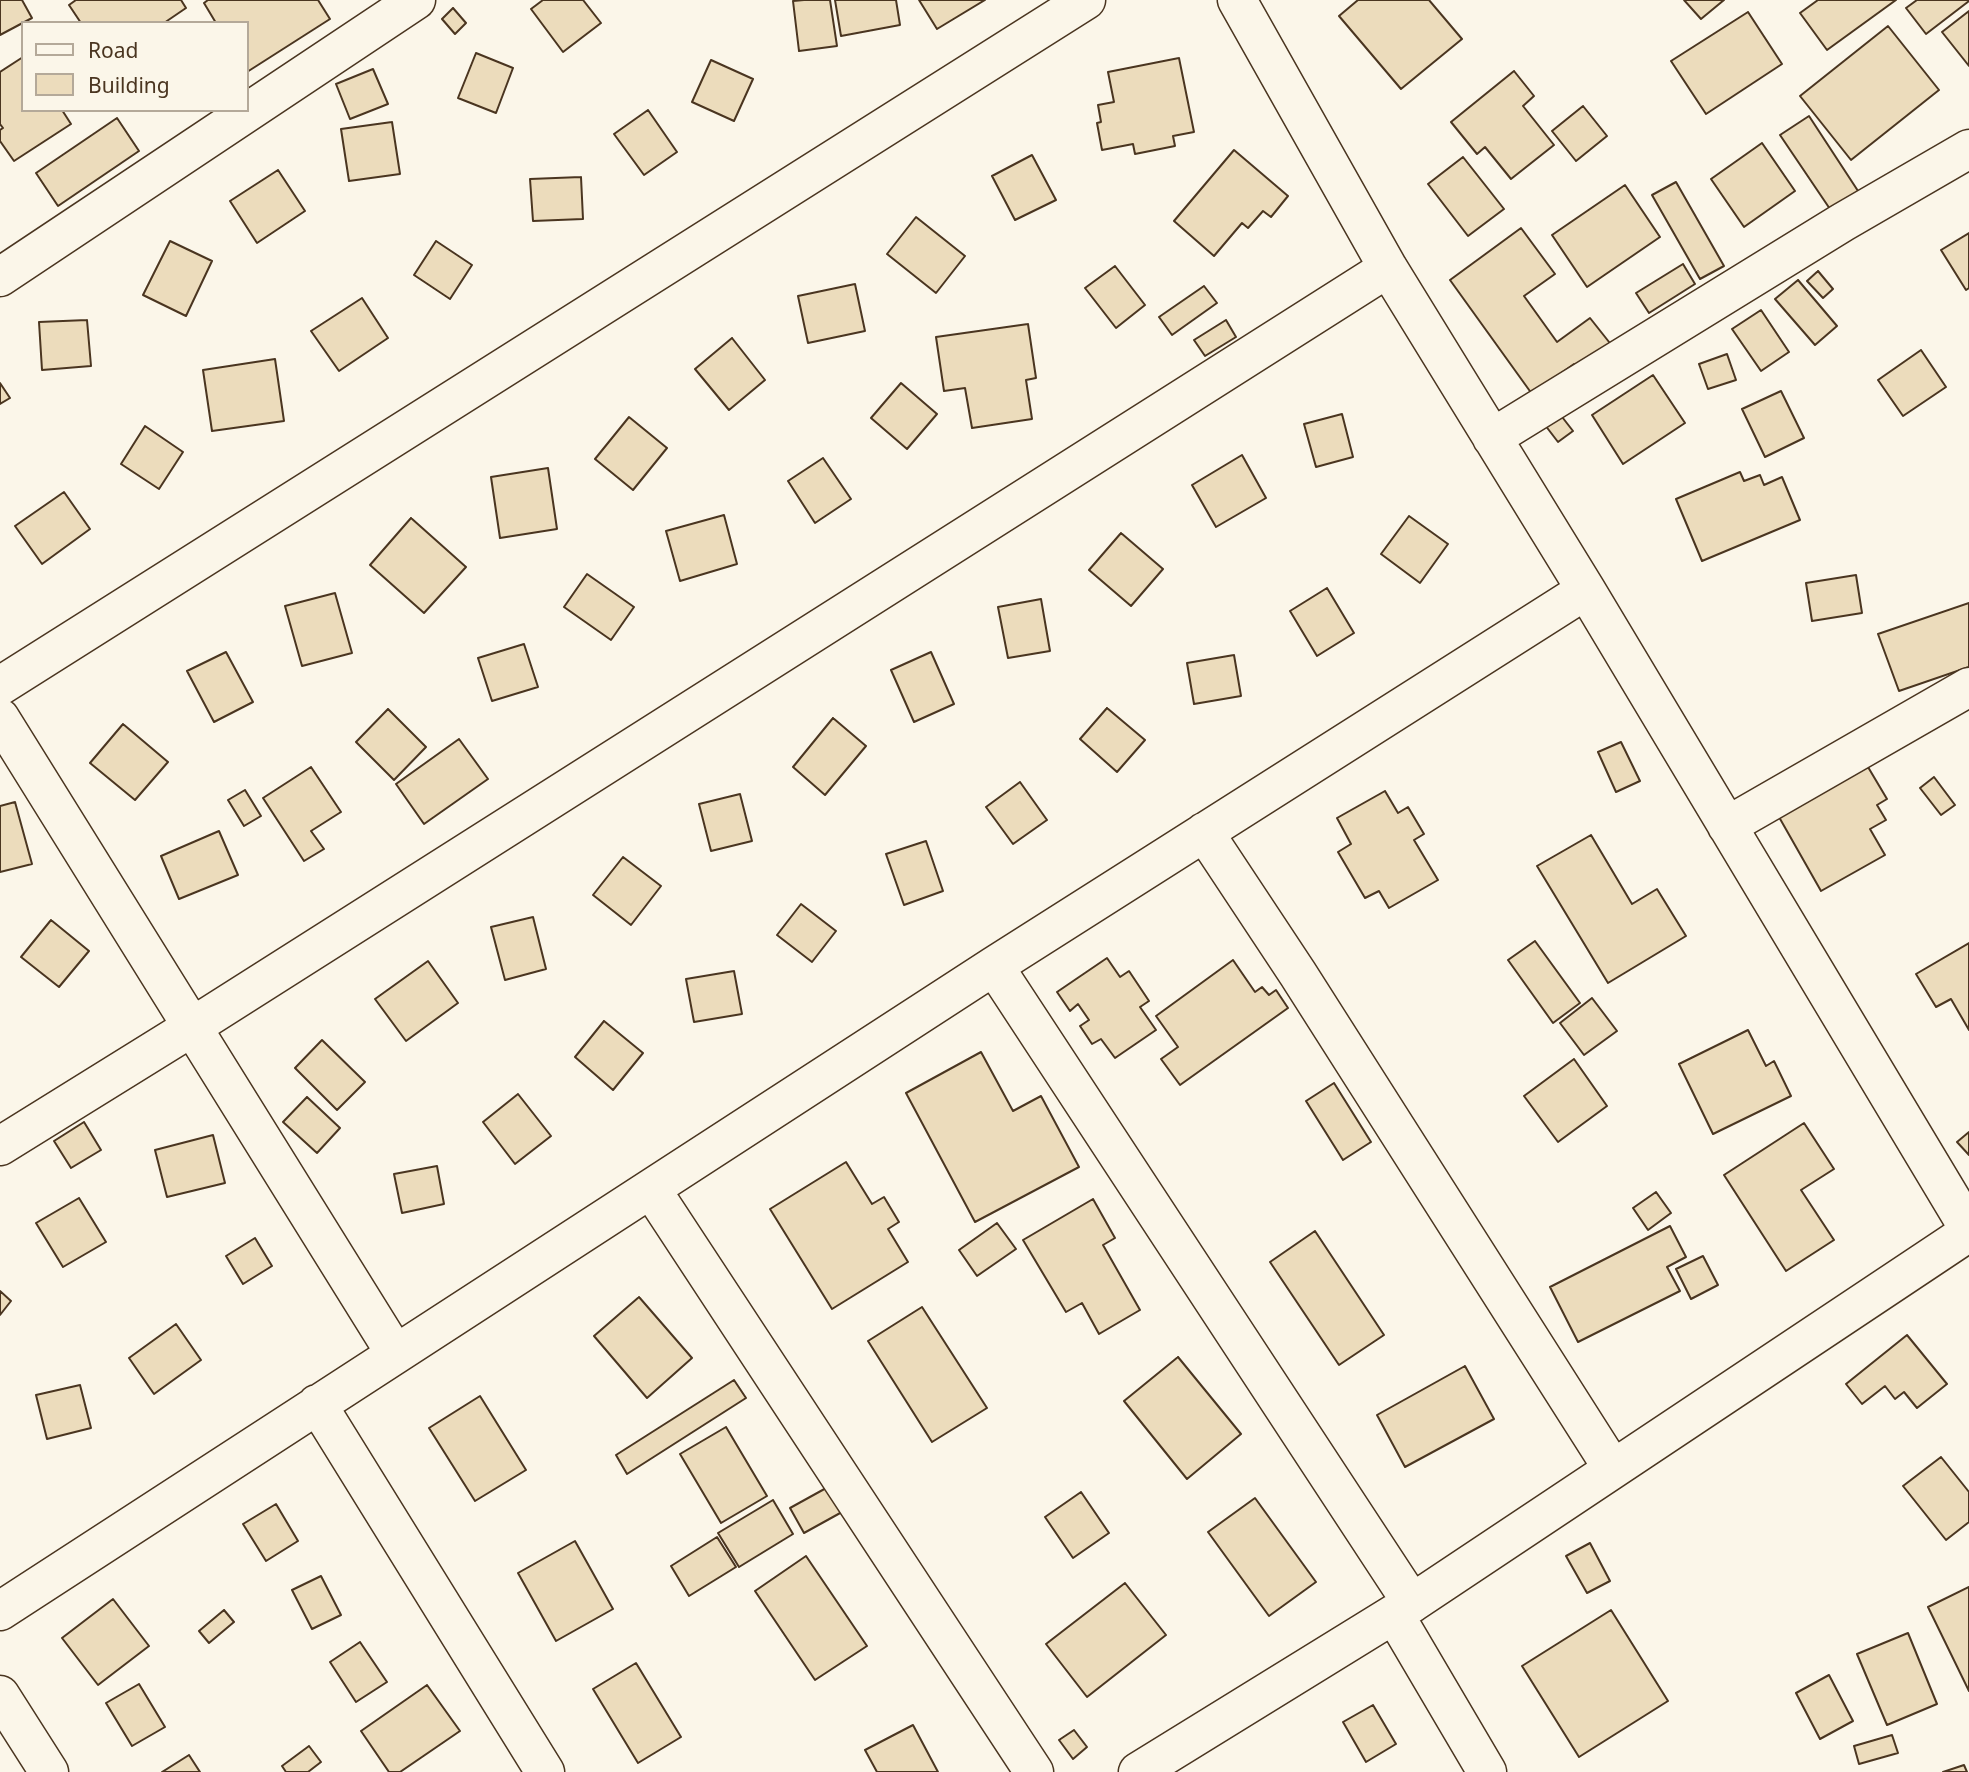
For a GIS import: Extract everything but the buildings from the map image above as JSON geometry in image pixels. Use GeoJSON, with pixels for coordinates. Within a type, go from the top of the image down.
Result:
{"type":"FeatureCollection","features":[{"type":"Feature","properties":{"kind":"street"},"geometry":{"type":"LineString","coordinates":[[248,112],[416,0]]}},
{"type":"Feature","properties":{"kind":"street"},"geometry":{"type":"LineString","coordinates":[[0,686],[1086,0]]}},
{"type":"Feature","properties":{"kind":"street"},"geometry":{"type":"LineString","coordinates":[[1138,1772],[1403,1608],[1969,1230],[1586,590],[1388,268],[1237,0]]}},
{"type":"Feature","properties":{"kind":"street"},"geometry":{"type":"LineString","coordinates":[[0,277],[248,112]]}},
{"type":"Feature","properties":{"kind":"street"},"geometry":{"type":"LineString","coordinates":[[1492,438],[1843,222],[1969,149]]}},
{"type":"Feature","properties":{"kind":"street"},"geometry":{"type":"LineString","coordinates":[[0,1146],[1388,268]]}},
{"type":"Feature","properties":{"kind":"street"},"geometry":{"type":"LineString","coordinates":[[0,1611],[994,966],[1586,590]]}},
{"type":"Feature","properties":{"kind":"street"},"geometry":{"type":"LineString","coordinates":[[1727,826],[1969,687]]}},
{"type":"Feature","properties":{"kind":"street"},"geometry":{"type":"LineString","coordinates":[[0,718],[395,1353]]}},
{"type":"Feature","properties":{"kind":"street"},"geometry":{"type":"LineString","coordinates":[[1204,832],[1298,974],[1613,1469]]}},
{"type":"Feature","properties":{"kind":"street"},"geometry":{"type":"LineString","coordinates":[[994,966],[1403,1608],[1487,1772]]}},
{"type":"Feature","properties":{"kind":"street"},"geometry":{"type":"LineString","coordinates":[[651,1189],[1034,1772]]}},
{"type":"Feature","properties":{"kind":"street"},"geometry":{"type":"LineString","coordinates":[[317,1404],[545,1772]]}},
{"type":"Feature","properties":{"kind":"street"},"geometry":{"type":"LineString","coordinates":[[0,1695],[49,1772]]}}]}
